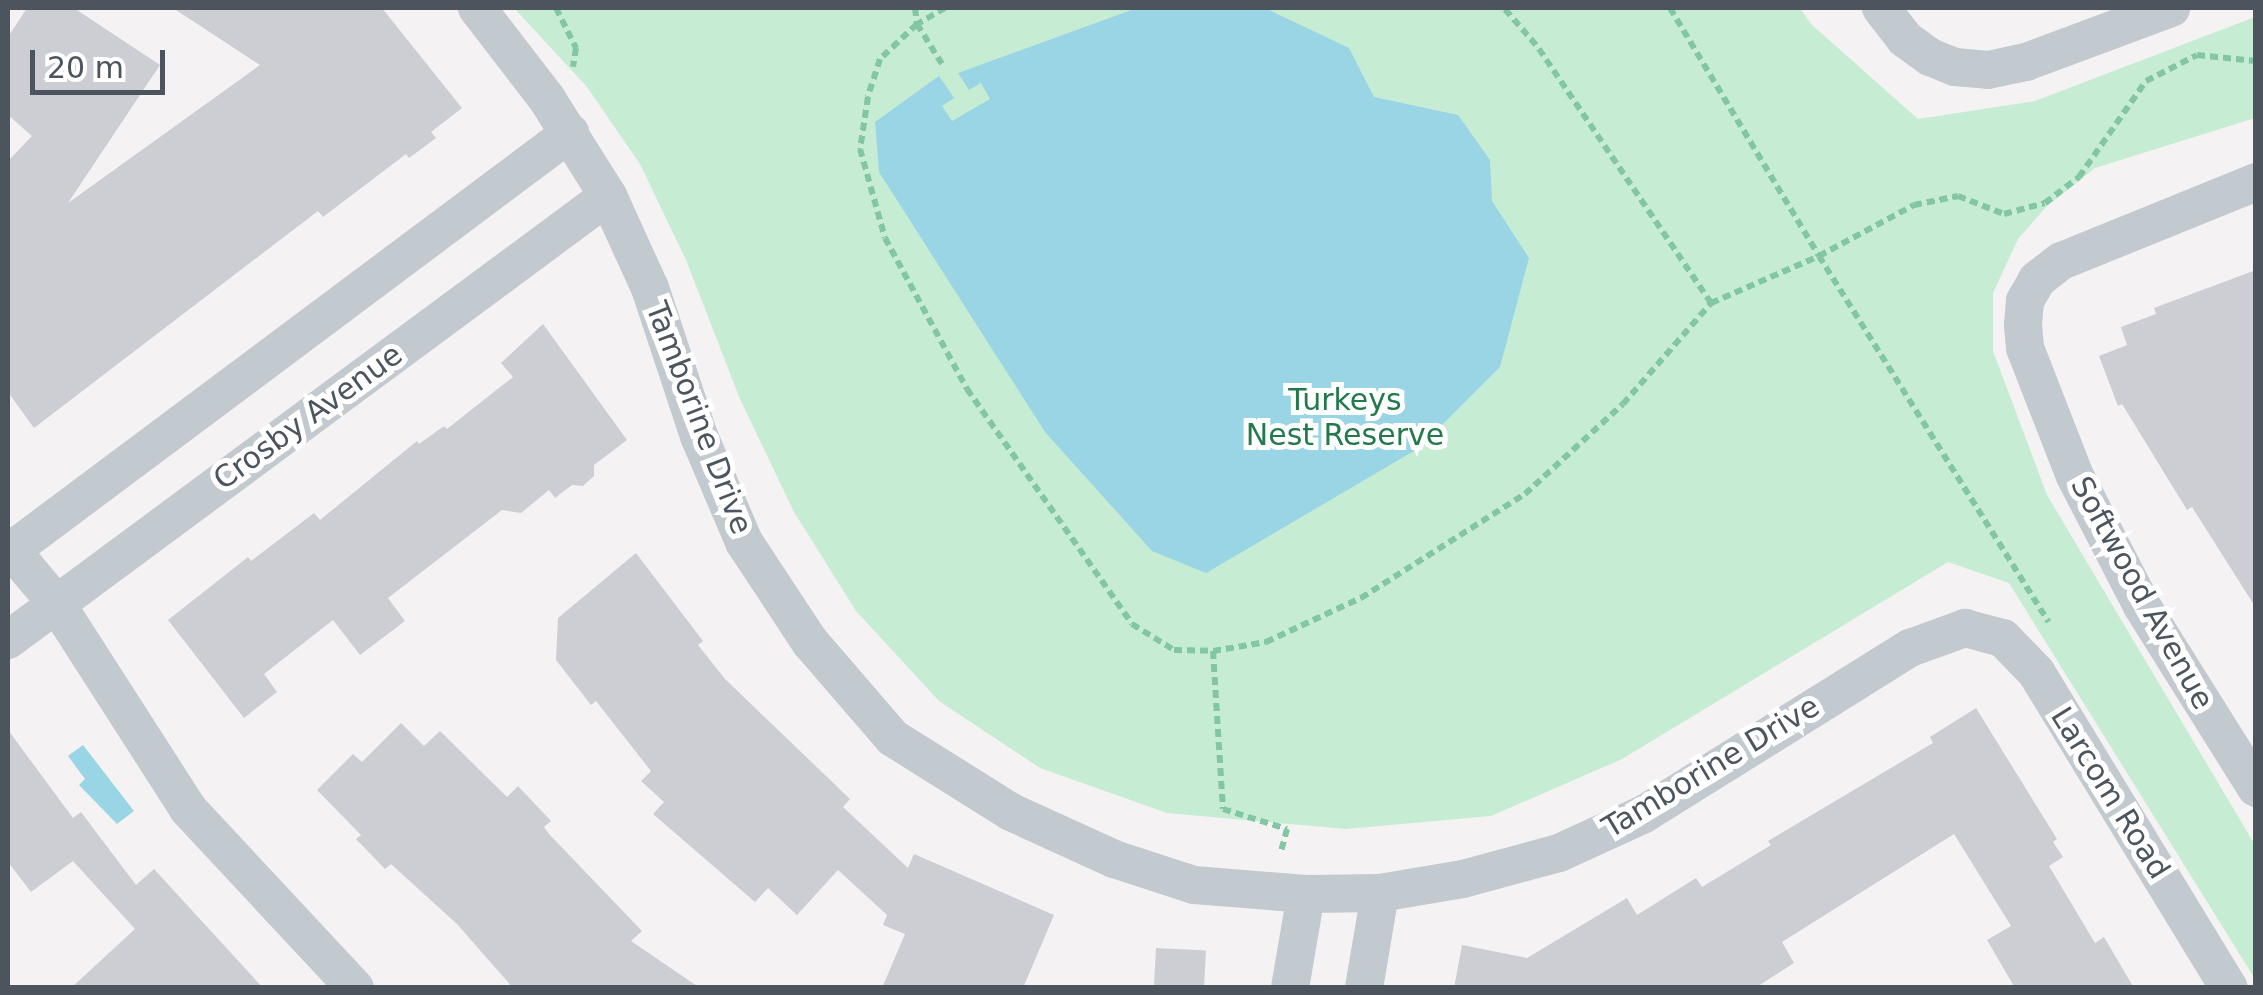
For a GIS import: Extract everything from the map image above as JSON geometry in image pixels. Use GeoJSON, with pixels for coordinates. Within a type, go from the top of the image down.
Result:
{"type":"FeatureCollection","features":[{"type":"Feature","properties":{"kind":"street","name":"Tamborine Drive"},"geometry":{"type":"LineString","coordinates":[[477,8],[570,132],[608,196],[650,288],[699,436],[744,542],[810,642],[893,738],[1012,812],[1114,858],[1194,884],[1306,894],[1380,893],[1463,879],[1559,853],[1644,814],[1910,648],[1965,628]]}},
{"type":"Feature","properties":{"kind":"street"},"geometry":{"type":"LineString","coordinates":[[1881,8],[1905,38],[1930,56],[1955,67],[1988,70],[2026,62],[2171,8]]}},
{"type":"Feature","properties":{"kind":"street"},"geometry":{"type":"LineString","coordinates":[[356,988],[188,809],[56,603],[9,550],[570,132]]}},
{"type":"Feature","properties":{"kind":"street","name":"Softwood Avenue"},"geometry":{"type":"LineString","coordinates":[[2256,182],[2060,260],[2037,280],[2025,301],[2023,325],[2025,348],[2075,476],[2142,606],[2256,788]]}},
{"type":"Feature","properties":{"kind":"street","name":"Crosby Avenue"},"geometry":{"type":"LineString","coordinates":[[8,640],[608,196]]}},
{"type":"Feature","properties":{"kind":"street","name":"Larcom Road"},"geometry":{"type":"LineString","coordinates":[[1965,628],[2003,638],[2036,672],[2229,988]]}},
{"type":"Feature","properties":{"kind":"street"},"geometry":{"type":"LineString","coordinates":[[1364,988],[1380,893]]}},
{"type":"Feature","properties":{"kind":"street"},"geometry":{"type":"LineString","coordinates":[[1290,988],[1306,894]]}},
{"type":"Feature","properties":{"kind":"path"},"geometry":{"type":"LineString","coordinates":[[915,8],[917,24],[942,64]]}},
{"type":"Feature","properties":{"kind":"path"},"geometry":{"type":"LineString","coordinates":[[945,8],[917,24],[880,59],[865,114],[860,149],[885,238],[967,389],[1132,624],[1174,650],[1213,651],[1266,642],[1361,598],[1525,494],[1623,404],[1711,303],[1820,256],[1914,205],[1958,196],[2004,214],[2045,203],[2079,177],[2146,82],[2197,56],[2256,61]]}},
{"type":"Feature","properties":{"kind":"path"},"geometry":{"type":"LineString","coordinates":[[1504,8],[1536,45],[1711,303]]}},
{"type":"Feature","properties":{"kind":"path"},"geometry":{"type":"LineString","coordinates":[[1670,8],[1964,488]]}},
{"type":"Feature","properties":{"kind":"path"},"geometry":{"type":"LineString","coordinates":[[1213,651],[1223,809],[1287,828],[1285,838]]}},
{"type":"Feature","properties":{"kind":"green space","name":"Turkeys Nest Reserve"},"geometry":{"type":"Polygon","coordinates":[[[514,8],[1800,8],[1811,24],[1918,119],[2035,101],[2255,17],[2255,118],[2095,168],[2046,207],[2018,239],[1993,293],[1993,351],[2047,495],[2255,845],[2255,979],[2009,583],[1948,562],[1622,759],[1491,816],[1346,829],[1167,813],[1040,768],[939,701],[856,611],[794,512],[740,399],[686,260],[640,164],[587,87],[514,8]]]}},
{"type":"Feature","properties":{"kind":"water"},"geometry":{"type":"Polygon","coordinates":[[[1137,8],[1265,8],[1349,48],[1374,97],[1458,115],[1490,160],[1492,201],[1529,258],[1500,367],[1419,448],[1206,573],[1152,551],[1045,432],[879,172],[875,122],[939,76],[954,98],[942,106],[952,121],[990,99],[981,83],[969,90],[958,73],[1137,8]]]}},
{"type":"Feature","properties":{"kind":"water"},"geometry":{"type":"Polygon","coordinates":[[[83,745],[134,811],[117,824],[79,785],[85,779],[68,756],[83,745]]]}},
{"type":"Feature","properties":{"kind":"building"},"geometry":{"type":"Polygon","coordinates":[[[27,8],[74,8],[160,65],[68,203],[260,65],[173,8],[382,8],[462,108],[431,132],[436,138],[409,158],[406,154],[323,217],[318,211],[34,428],[8,392],[8,161],[32,136],[8,115],[8,37],[27,8]]]}},
{"type":"Feature","properties":{"kind":"building"},"geometry":{"type":"Polygon","coordinates":[[[2256,270],[2256,608],[2192,507],[2187,510],[2122,404],[2118,406],[2099,356],[2127,345],[2121,327],[2156,314],[2154,308],[2256,270]]]}},
{"type":"Feature","properties":{"kind":"building"},"geometry":{"type":"Polygon","coordinates":[[[543,324],[627,440],[594,465],[594,476],[583,486],[572,485],[555,498],[549,490],[521,513],[502,510],[388,598],[405,621],[360,655],[333,620],[264,674],[277,692],[244,718],[168,620],[248,557],[251,561],[314,513],[320,520],[417,441],[419,444],[444,426],[447,429],[513,377],[501,363],[543,324]]]}},
{"type":"Feature","properties":{"kind":"building"},"geometry":{"type":"Polygon","coordinates":[[[636,553],[703,641],[698,645],[725,679],[850,799],[843,807],[908,868],[914,854],[1054,915],[1023,988],[882,988],[905,934],[883,925],[887,915],[838,870],[797,915],[768,888],[755,902],[653,814],[664,802],[641,781],[651,771],[596,701],[591,705],[556,660],[558,618],[636,553]]]}},
{"type":"Feature","properties":{"kind":"building"},"geometry":{"type":"Polygon","coordinates":[[[1976,708],[2057,839],[2053,842],[2063,857],[2049,866],[2095,943],[2104,937],[2134,988],[2015,988],[1987,940],[2011,926],[1954,834],[1782,942],[1794,963],[1755,988],[1454,988],[1462,945],[1527,958],[1627,898],[1637,915],[1696,878],[1702,887],[1771,845],[1768,841],[1933,743],[1930,737],[1976,708]]]}},
{"type":"Feature","properties":{"kind":"building"},"geometry":{"type":"Polygon","coordinates":[[[401,723],[424,746],[440,731],[507,797],[518,786],[551,821],[544,827],[550,835],[642,931],[631,941],[700,988],[513,988],[457,924],[391,864],[385,869],[356,839],[361,835],[317,790],[353,754],[362,762],[401,723]]]}},
{"type":"Feature","properties":{"kind":"building"},"geometry":{"type":"Polygon","coordinates":[[[8,730],[73,818],[81,812],[136,885],[154,869],[263,988],[71,988],[135,929],[73,861],[31,892],[8,862],[8,730]]]}},
{"type":"Feature","properties":{"kind":"building"},"geometry":{"type":"Polygon","coordinates":[[[1156,948],[1206,951],[1204,988],[1154,988],[1156,948]]]}}]}
